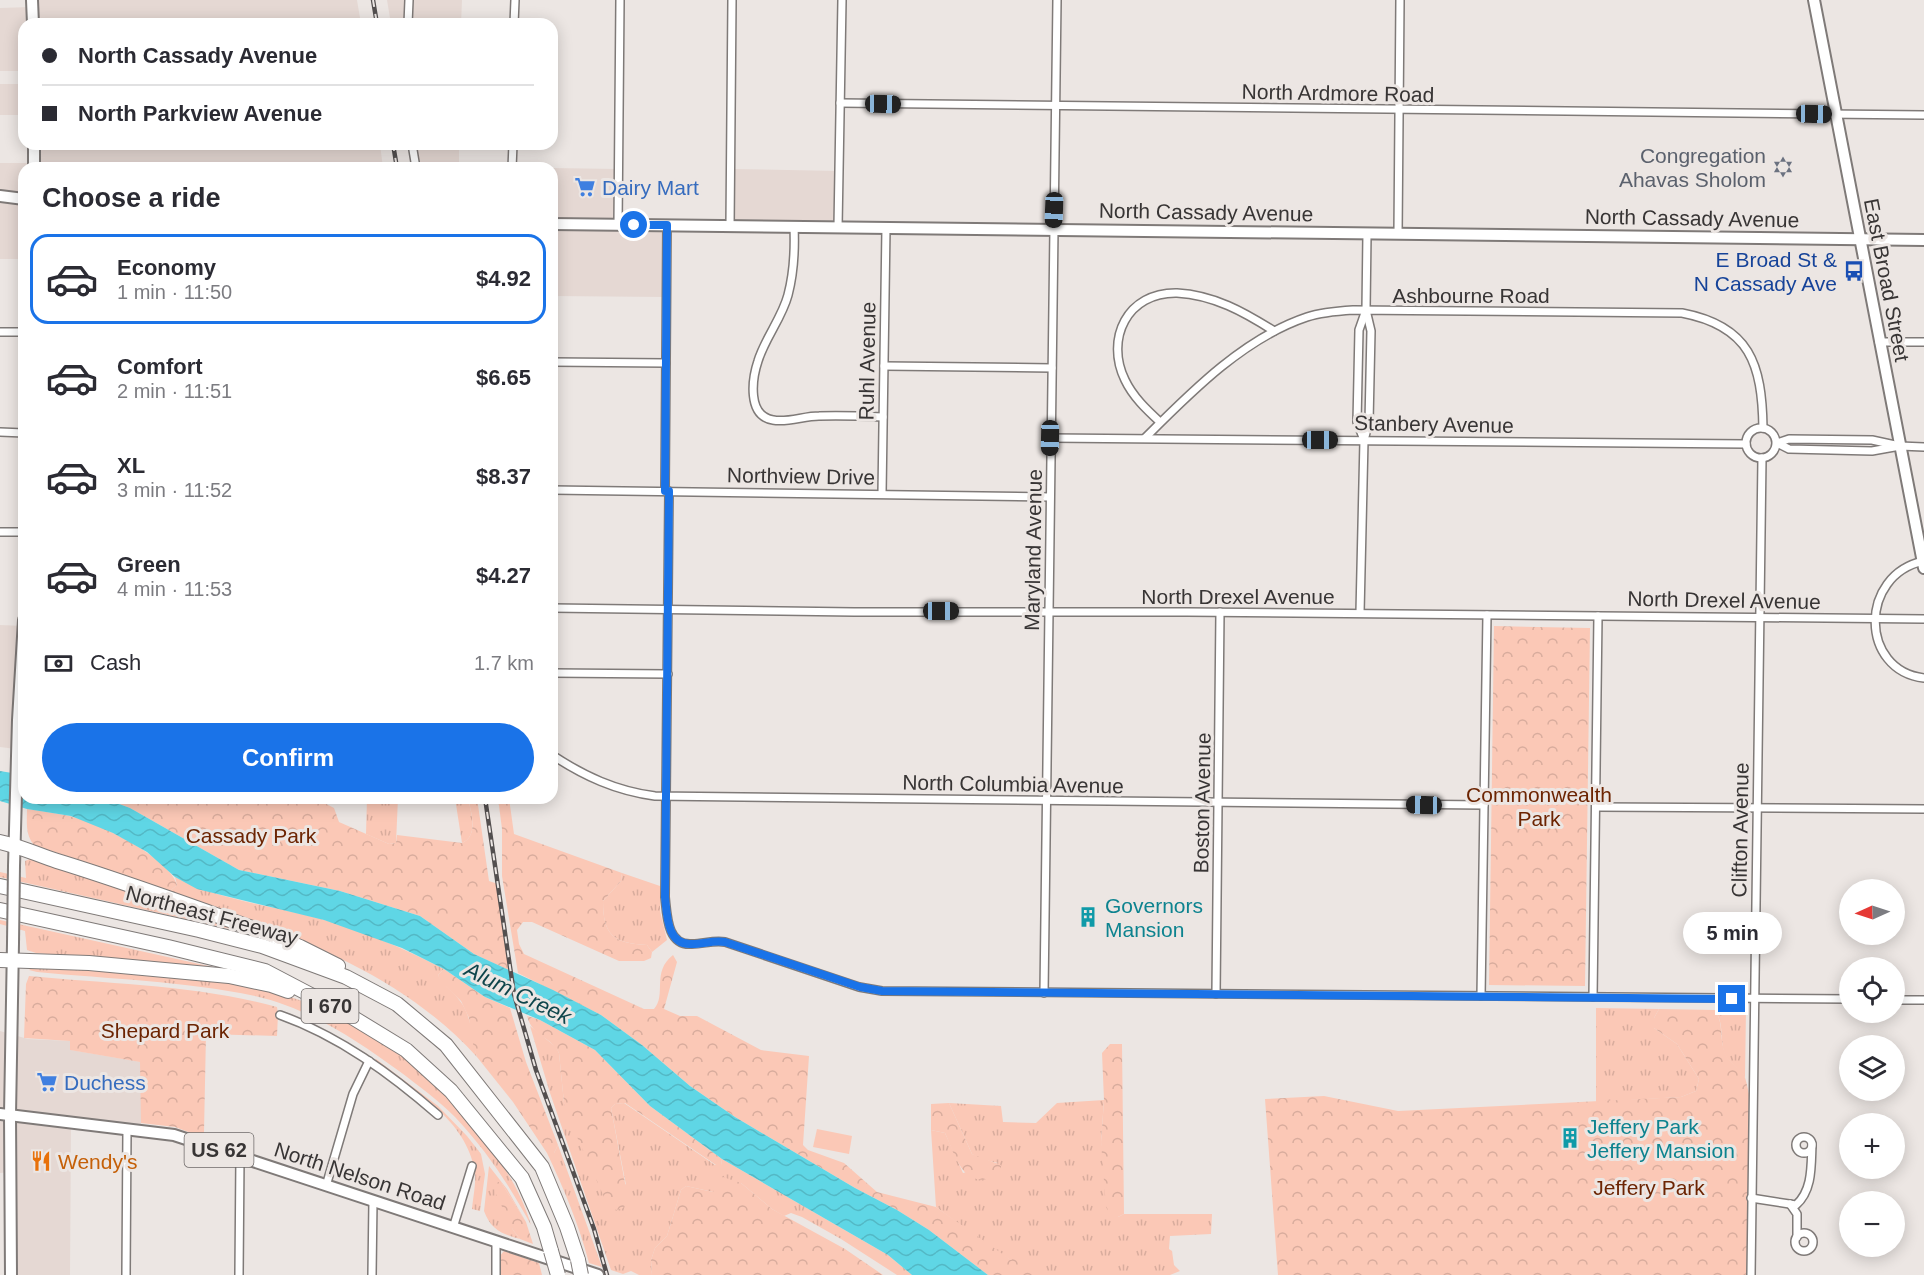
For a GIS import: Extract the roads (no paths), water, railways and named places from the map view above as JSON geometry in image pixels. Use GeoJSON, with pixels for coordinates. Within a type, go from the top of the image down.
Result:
{"type":"FeatureCollection","features":[{"type":"Feature","properties":{"kind":"highway"},"geometry":{"type":"LineString","coordinates":[[7,843],[291,943],[346,970],[387,999]]}},
{"type":"Feature","properties":{"kind":"highway","name":"Northeast Freeway"},"geometry":{"type":"LineString","coordinates":[[7,888],[262,946],[346,977],[397,1004],[446,1045],[542,1167],[567,1227],[581,1275]]}},
{"type":"Feature","properties":{"kind":"highway","name":"Northeast Freeway"},"geometry":{"type":"LineString","coordinates":[[0,910],[265,971],[347,1014],[406,1050],[451,1091],[522,1178],[544,1227],[558,1275]]}},
{"type":"Feature","properties":{"kind":"highway"},"geometry":{"type":"LineString","coordinates":[[6,961],[35,960],[229,976],[271,985],[330,1006]]}},
{"type":"Feature","properties":{"kind":"main road"},"geometry":{"type":"LineString","coordinates":[[33,0],[33,18]]}},
{"type":"Feature","properties":{"kind":"main road","name":"East Broad Street"},"geometry":{"type":"LineString","coordinates":[[1814,0],[1859,240],[1924,563]]}},
{"type":"Feature","properties":{"kind":"main road"},"geometry":{"type":"LineString","coordinates":[[0,196],[18,198]]}},
{"type":"Feature","properties":{"kind":"main road","name":"North Cassady Avenue"},"geometry":{"type":"LineString","coordinates":[[558,224],[1924,240]]}},
{"type":"Feature","properties":{"kind":"main road"},"geometry":{"type":"LineString","coordinates":[[11,1275],[5,1115],[6,961],[13,942],[7,888],[14,866],[7,843],[14,825],[18,724]]}},
{"type":"Feature","properties":{"kind":"main road","name":"North Nelson Road"},"geometry":{"type":"LineString","coordinates":[[5,1115],[174,1135],[598,1275]]}},
{"type":"Feature","properties":{"kind":"street"},"geometry":{"type":"LineString","coordinates":[[408,18],[409,0]]}},
{"type":"Feature","properties":{"kind":"street"},"geometry":{"type":"LineString","coordinates":[[514,18],[515,0]]}},
{"type":"Feature","properties":{"kind":"street"},"geometry":{"type":"LineString","coordinates":[[618,225],[620,0]]}},
{"type":"Feature","properties":{"kind":"street"},"geometry":{"type":"LineString","coordinates":[[729,226],[732,0]]}},
{"type":"Feature","properties":{"kind":"street"},"geometry":{"type":"LineString","coordinates":[[838,227],[842,0]]}},
{"type":"Feature","properties":{"kind":"street","name":"Maryland Avenue"},"geometry":{"type":"LineString","coordinates":[[1044,993],[1050,438],[1058,0]]}},
{"type":"Feature","properties":{"kind":"street"},"geometry":{"type":"LineString","coordinates":[[1398,234],[1400,0]]}},
{"type":"Feature","properties":{"kind":"street","name":"North Ardmore Road"},"geometry":{"type":"LineString","coordinates":[[840,103],[1924,115]]}},
{"type":"Feature","properties":{"kind":"street"},"geometry":{"type":"LineString","coordinates":[[667,225],[666,906],[670,930],[680,941],[692,944],[707,941],[725,942],[868,989],[1044,993],[1839,999]]}},
{"type":"Feature","properties":{"kind":"street"},"geometry":{"type":"LineString","coordinates":[[794,226],[795,266],[788,298],[758,360],[754,375],[754,398],[757,410],[762,416],[772,420],[817,416],[883,417]]}},
{"type":"Feature","properties":{"kind":"street","name":"Ruhl Avenue"},"geometry":{"type":"LineString","coordinates":[[882,494],[886,228]]}},
{"type":"Feature","properties":{"kind":"street"},"geometry":{"type":"LineString","coordinates":[[1360,613],[1364,440],[1370,422],[1371,331],[1366,310],[1367,234]]}},
{"type":"Feature","properties":{"kind":"street"},"geometry":{"type":"LineString","coordinates":[[1160,422],[1131,391],[1117,355],[1119,331],[1125,320],[1140,303],[1161,295],[1190,294],[1227,304],[1274,331]]}},
{"type":"Feature","properties":{"kind":"street"},"geometry":{"type":"LineString","coordinates":[[1364,440],[1357,422],[1357,410],[1359,330],[1366,310]]}},
{"type":"Feature","properties":{"kind":"street","name":"Ashbourne Road"},"geometry":{"type":"LineString","coordinates":[[1145,438],[1214,372],[1274,331],[1309,316],[1366,310],[1682,313],[1711,320],[1735,335],[1753,361],[1762,389],[1763,428]]}},
{"type":"Feature","properties":{"kind":"street"},"geometry":{"type":"LineString","coordinates":[[0,332],[18,332]]}},
{"type":"Feature","properties":{"kind":"street"},"geometry":{"type":"LineString","coordinates":[[1879,342],[1924,342]]}},
{"type":"Feature","properties":{"kind":"street"},"geometry":{"type":"LineString","coordinates":[[558,362],[666,363]]}},
{"type":"Feature","properties":{"kind":"street"},"geometry":{"type":"LineString","coordinates":[[884,366],[1052,368]]}},
{"type":"Feature","properties":{"kind":"street"},"geometry":{"type":"LineString","coordinates":[[1777,443],[1772,432],[1763,428],[1753,430],[1746,444],[1753,456],[1762,458],[1771,455],[1777,443],[1789,439],[1872,440],[1900,446],[1924,447]]}},
{"type":"Feature","properties":{"kind":"street"},"geometry":{"type":"LineString","coordinates":[[0,432],[18,433]]}},
{"type":"Feature","properties":{"kind":"street","name":"Stanbery Avenue"},"geometry":{"type":"LineString","coordinates":[[1050,438],[1746,444]]}},
{"type":"Feature","properties":{"kind":"street","name":"Clifton Avenue"},"geometry":{"type":"LineString","coordinates":[[1751,1275],[1762,458]]}},
{"type":"Feature","properties":{"kind":"street","name":"Northview Drive"},"geometry":{"type":"LineString","coordinates":[[558,490],[1050,497]]}},
{"type":"Feature","properties":{"kind":"street"},"geometry":{"type":"LineString","coordinates":[[0,532],[18,532]]}},
{"type":"Feature","properties":{"kind":"street"},"geometry":{"type":"LineString","coordinates":[[1924,563],[1904,568],[1888,582],[1879,597],[1875,618],[1876,632],[1887,656],[1907,673],[1924,678]]}},
{"type":"Feature","properties":{"kind":"street","name":"North Drexel Avenue"},"geometry":{"type":"LineString","coordinates":[[558,608],[1924,619]]}},
{"type":"Feature","properties":{"kind":"street","name":"Boston Avenue"},"geometry":{"type":"LineString","coordinates":[[1216,994],[1220,612]]}},
{"type":"Feature","properties":{"kind":"street"},"geometry":{"type":"LineString","coordinates":[[1481,996],[1487,615]]}},
{"type":"Feature","properties":{"kind":"street"},"geometry":{"type":"LineString","coordinates":[[1593,997],[1598,616]]}},
{"type":"Feature","properties":{"kind":"street"},"geometry":{"type":"LineString","coordinates":[[558,673],[668,674]]}},
{"type":"Feature","properties":{"kind":"street","name":"North Columbia Avenue"},"geometry":{"type":"LineString","coordinates":[[558,759],[573,769],[619,789],[667,797],[1484,806]]}},
{"type":"Feature","properties":{"kind":"street"},"geometry":{"type":"LineString","coordinates":[[1596,807],[1924,808]]}},
{"type":"Feature","properties":{"kind":"street"},"geometry":{"type":"LineString","coordinates":[[1905,1000],[1924,1000]]}},
{"type":"Feature","properties":{"kind":"street"},"geometry":{"type":"LineString","coordinates":[[280,1015],[329,1037],[369,1061],[438,1115]]}},
{"type":"Feature","properties":{"kind":"street"},"geometry":{"type":"LineString","coordinates":[[326,1186],[353,1094],[369,1061]]}},
{"type":"Feature","properties":{"kind":"street"},"geometry":{"type":"LineString","coordinates":[[126,1275],[127,1130]]}},
{"type":"Feature","properties":{"kind":"street"},"geometry":{"type":"LineString","coordinates":[[1751,1198],[1796,1205],[1806,1193],[1811,1172],[1812,1144]]}},
{"type":"Feature","properties":{"kind":"street"},"geometry":{"type":"LineString","coordinates":[[239,1275],[240,1157]]}},
{"type":"Feature","properties":{"kind":"street"},"geometry":{"type":"LineString","coordinates":[[453,1228],[472,1166]]}},
{"type":"Feature","properties":{"kind":"street"},"geometry":{"type":"LineString","coordinates":[[372,1275],[373,1201]]}},
{"type":"Feature","properties":{"kind":"street"},"geometry":{"type":"LineString","coordinates":[[1790,1204],[1797,1214],[1797,1237]]}},
{"type":"Feature","properties":{"kind":"street"},"geometry":{"type":"LineString","coordinates":[[495,1275],[496,1242]]}},
{"type":"Feature","properties":{"kind":"water","name":"Alum Creek"},"geometry":{"type":"Polygon","coordinates":[[[0,771],[18,774],[18,804],[119,804],[239,870],[340,891],[420,916],[474,954],[601,1015],[642,1045],[690,1086],[735,1117],[855,1188],[897,1210],[929,1230],[988,1275],[912,1275],[888,1255],[722,1159],[650,1106],[595,1050],[540,1020],[485,997],[444,969],[402,948],[324,920],[197,889],[175,877],[147,852],[113,833],[71,816],[27,809],[0,801],[0,771]]]}},
{"type":"Feature","properties":{"kind":"railway"},"geometry":{"type":"LineString","coordinates":[[373,0],[376,18]]}},
{"type":"Feature","properties":{"kind":"railway"},"geometry":{"type":"LineString","coordinates":[[394,150],[396,162]]}},
{"type":"Feature","properties":{"kind":"railway"},"geometry":{"type":"LineString","coordinates":[[486,804],[514,994],[536,1070],[594,1229],[607,1275]]}},
{"type":"Feature","properties":{"kind":"place","name":"Congregation Ahavas Sholom"},"geometry":{"type":"Point","coordinates":[1783,167]}},
{"type":"Feature","properties":{"kind":"place","name":"Dairy Mart"},"geometry":{"type":"Point","coordinates":[585,187]}},
{"type":"Feature","properties":{"kind":"place","name":"E Broad St & N Cassady Ave"},"geometry":{"type":"Point","coordinates":[1854,271]}},
{"type":"Feature","properties":{"kind":"place","name":"Governors Mansion"},"geometry":{"type":"Point","coordinates":[1088,917]}},
{"type":"Feature","properties":{"kind":"place","name":"Duchess"},"geometry":{"type":"Point","coordinates":[47,1082]}},
{"type":"Feature","properties":{"kind":"place","name":"Jeffery Park Jeffery Mansion"},"geometry":{"type":"Point","coordinates":[1570,1138]}},
{"type":"Feature","properties":{"kind":"place","name":"Wendy's"},"geometry":{"type":"Point","coordinates":[41,1161]}},
{"type":"Feature","properties":{"kind":"park label","name":"Commonwealth Park"},"geometry":{"type":"Point","coordinates":[1539,806]}},
{"type":"Feature","properties":{"kind":"park label","name":"Cassady Park"},"geometry":{"type":"Point","coordinates":[251,835]}},
{"type":"Feature","properties":{"kind":"park label","name":"Shepard Park"},"geometry":{"type":"Point","coordinates":[165,1030]}},
{"type":"Feature","properties":{"kind":"park label","name":"Jeffery Park"},"geometry":{"type":"Point","coordinates":[1649,1187]}}]}
